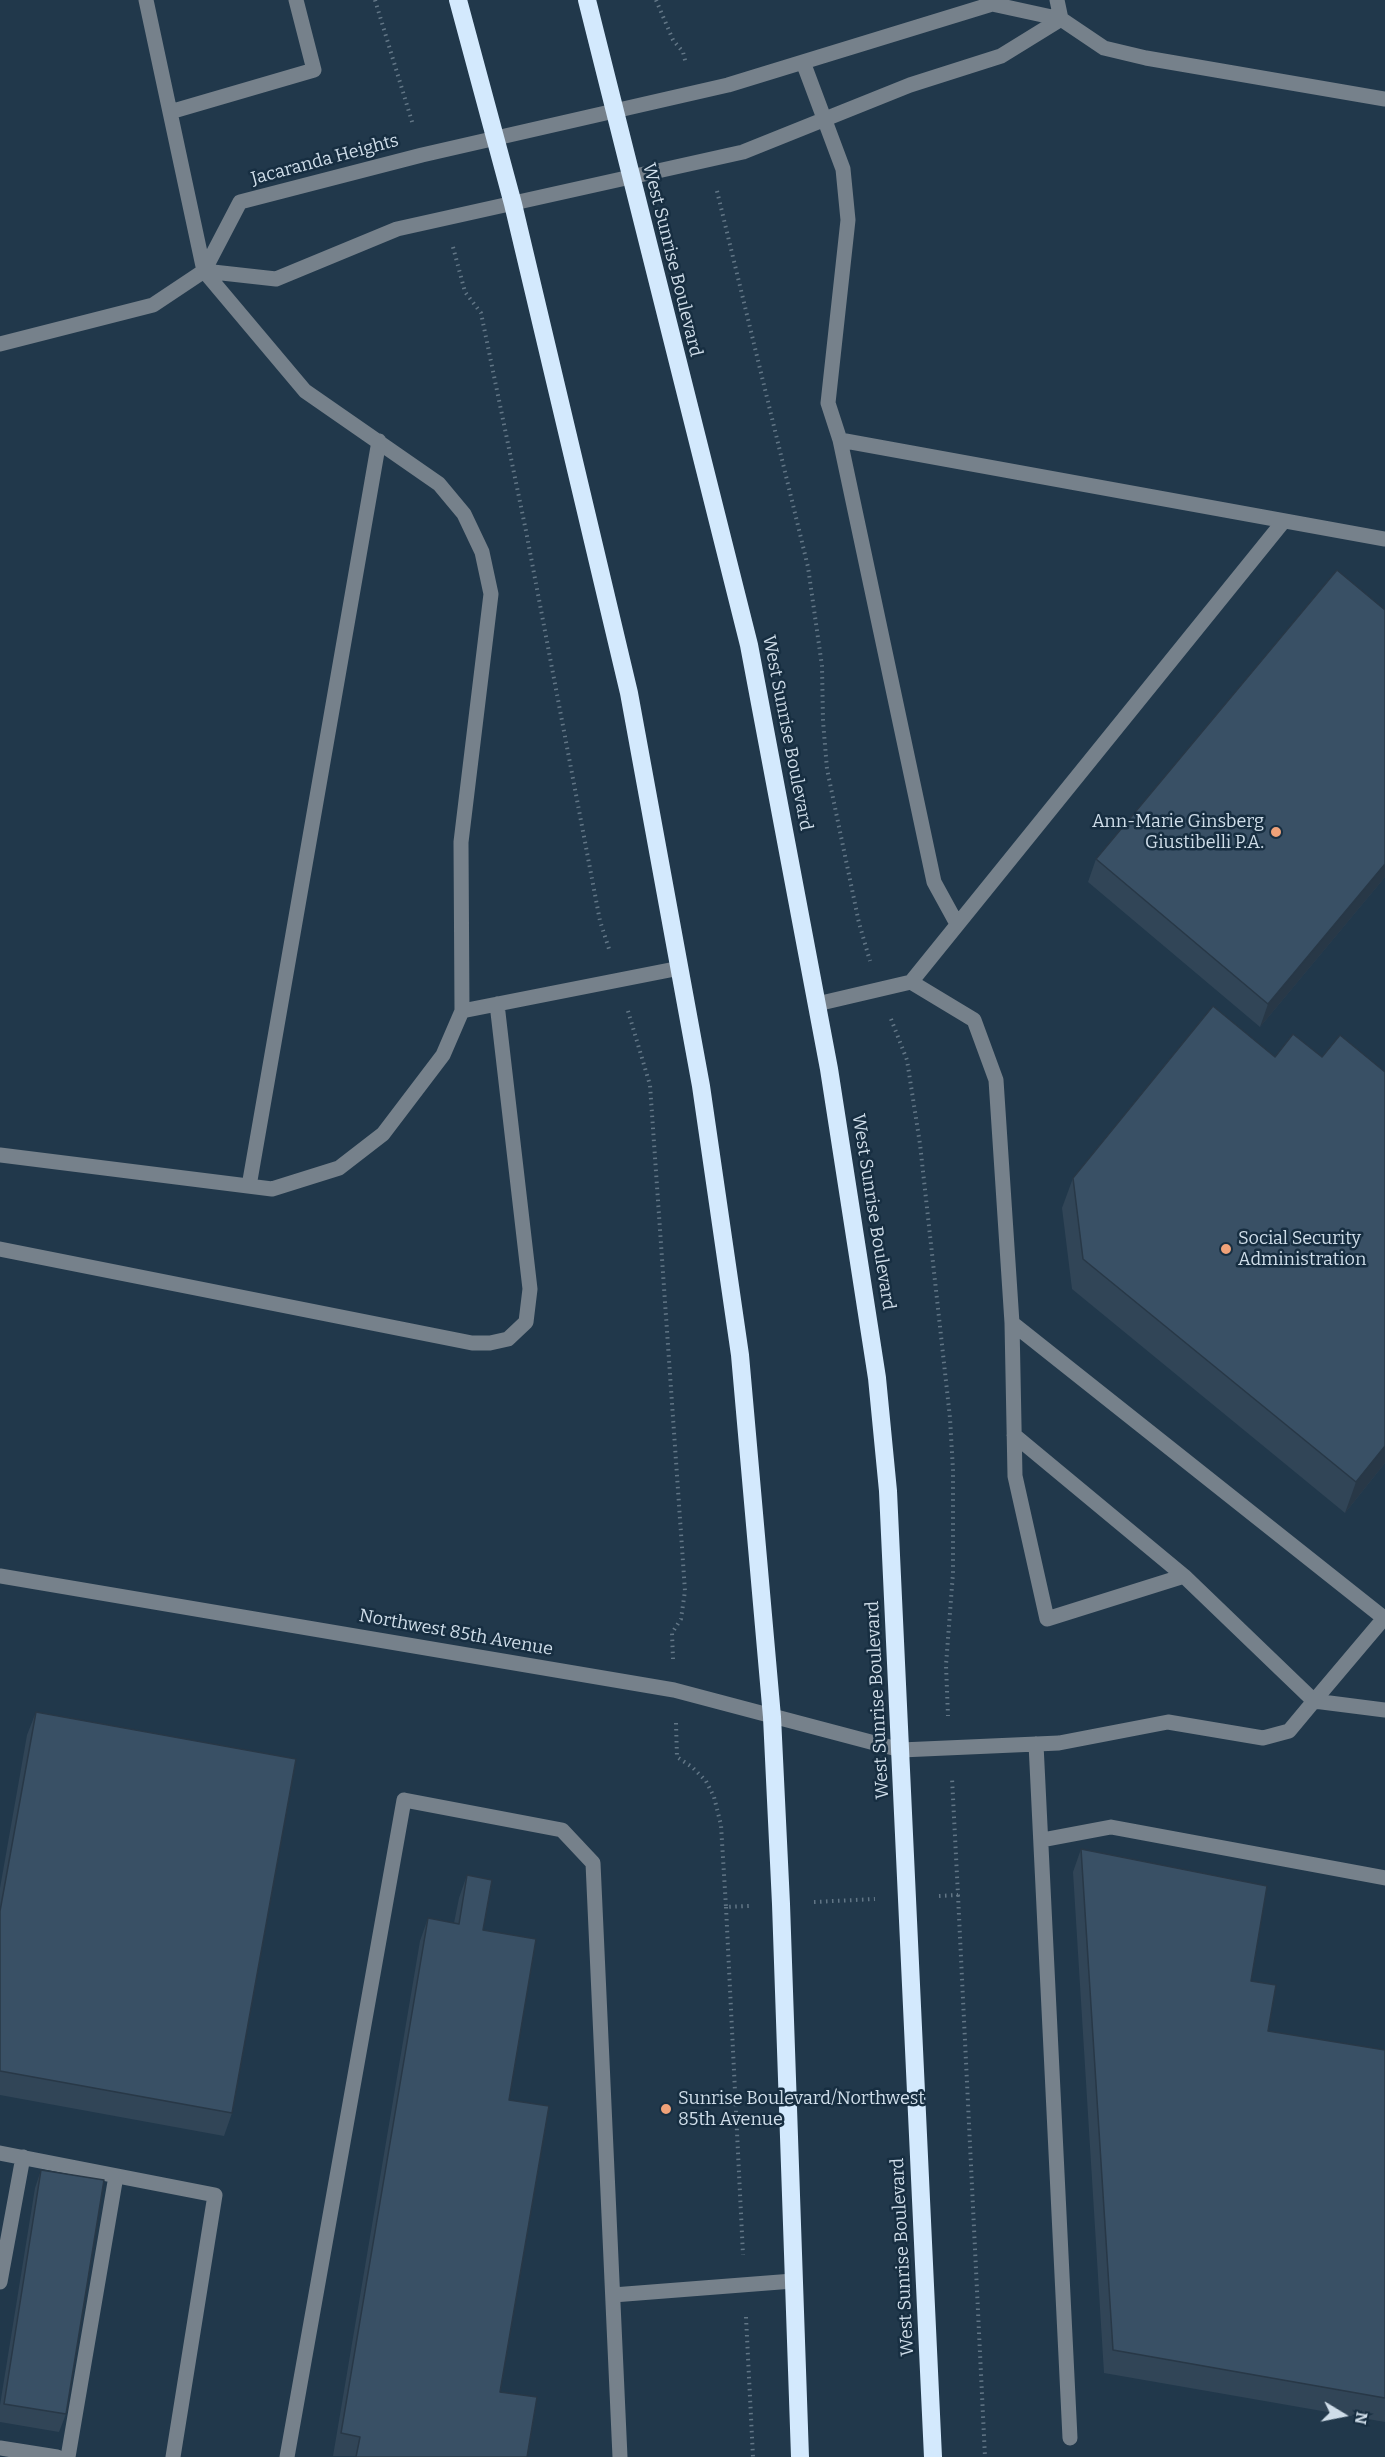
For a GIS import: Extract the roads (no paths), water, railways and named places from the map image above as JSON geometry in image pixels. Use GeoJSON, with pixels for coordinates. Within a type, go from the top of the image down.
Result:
{"type":"FeatureCollection","features":[{"type":"Feature","properties":{"kind":"highway"},"geometry":{"type":"LineString","coordinates":[[458,0],[513,204],[629,693],[701,1086],[740,1354],[772,1717],[781,1904],[800,2457]]}},
{"type":"Feature","properties":{"kind":"highway","name":"West Sunrise Boulevard"},"geometry":{"type":"LineString","coordinates":[[586,0],[749,645],[818,1004],[877,1378],[888,1491],[933,2457]]}},
{"type":"Feature","properties":{"kind":"street"},"geometry":{"type":"LineString","coordinates":[[0,1155],[272,1189],[339,1168],[383,1134],[443,1054],[462,1011],[461,842],[491,594],[482,552],[464,514],[439,484],[305,391],[204,271],[146,0]]}},
{"type":"Feature","properties":{"kind":"street"},"geometry":{"type":"LineString","coordinates":[[170,112],[314,70],[296,0]]}},
{"type":"Feature","properties":{"kind":"street"},"geometry":{"type":"LineString","coordinates":[[1057,0],[1061,19],[1104,48],[1146,58],[1385,99]]}},
{"type":"Feature","properties":{"kind":"street","name":"Jacaranda Heights"},"geometry":{"type":"LineString","coordinates":[[0,344],[153,305],[204,271],[240,202],[422,154],[728,85],[992,4],[1061,19]]}},
{"type":"Feature","properties":{"kind":"street"},"geometry":{"type":"LineString","coordinates":[[204,271],[276,279],[397,230],[742,152],[910,85],[1001,56],[1061,19]]}},
{"type":"Feature","properties":{"kind":"street"},"geometry":{"type":"LineString","coordinates":[[803,62],[843,169],[848,220],[828,403],[840,440],[934,882],[957,924]]}},
{"type":"Feature","properties":{"kind":"street"},"geometry":{"type":"LineString","coordinates":[[840,440],[1385,539]]}},
{"type":"Feature","properties":{"kind":"street"},"geometry":{"type":"LineString","coordinates":[[249,1186],[379,441]]}},
{"type":"Feature","properties":{"kind":"street"},"geometry":{"type":"LineString","coordinates":[[818,1004],[911,982],[1283,522]]}},
{"type":"Feature","properties":{"kind":"street"},"geometry":{"type":"LineString","coordinates":[[462,1011],[680,968]]}},
{"type":"Feature","properties":{"kind":"street"},"geometry":{"type":"LineString","coordinates":[[911,982],[974,1020],[996,1080],[1012,1323],[1015,1476],[1047,1619],[1184,1576]]}},
{"type":"Feature","properties":{"kind":"street"},"geometry":{"type":"LineString","coordinates":[[0,1249],[472,1343],[490,1343],[508,1339],[526,1322],[530,1289],[497,1005]]}},
{"type":"Feature","properties":{"kind":"street"},"geometry":{"type":"LineString","coordinates":[[1012,1323],[1384,1617]]}},
{"type":"Feature","properties":{"kind":"street"},"geometry":{"type":"LineString","coordinates":[[1014,1435],[1184,1576],[1314,1701],[1385,1710]]}},
{"type":"Feature","properties":{"kind":"street","name":"Northwest 85th Avenue"},"geometry":{"type":"LineString","coordinates":[[0,1576],[674,1690],[901,1750],[1059,1743],[1168,1722],[1263,1738],[1289,1731],[1384,1617]]}},
{"type":"Feature","properties":{"kind":"street"},"geometry":{"type":"LineString","coordinates":[[1036,1744],[1070,2438]]}},
{"type":"Feature","properties":{"kind":"street"},"geometry":{"type":"LineString","coordinates":[[287,2457],[404,1800],[562,1830],[593,1863],[620,2457]]}},
{"type":"Feature","properties":{"kind":"street"},"geometry":{"type":"LineString","coordinates":[[1041,1839],[1111,1827],[1385,1878]]}},
{"type":"Feature","properties":{"kind":"street"},"geometry":{"type":"LineString","coordinates":[[0,2153],[215,2195],[173,2457]]}},
{"type":"Feature","properties":{"kind":"street"},"geometry":{"type":"LineString","coordinates":[[0,2282],[23,2157]]}},
{"type":"Feature","properties":{"kind":"street"},"geometry":{"type":"LineString","coordinates":[[68,2457],[116,2176]]}},
{"type":"Feature","properties":{"kind":"street"},"geometry":{"type":"LineString","coordinates":[[612,2295],[793,2281]]}},
{"type":"Feature","properties":{"kind":"street"},"geometry":{"type":"LineString","coordinates":[[0,2448],[57,2457]]}},
{"type":"Feature","properties":{"kind":"place","name":"Ann-Marie Ginsberg Giustibelli P.A."},"geometry":{"type":"Point","coordinates":[1276,832]}},
{"type":"Feature","properties":{"kind":"place","name":"Social Security Administration"},"geometry":{"type":"Point","coordinates":[1226,1249]}},
{"type":"Feature","properties":{"kind":"place","name":"Sunrise Boulevard/Northwest 85th Avenue"},"geometry":{"type":"Point","coordinates":[666,2109]}}]}
